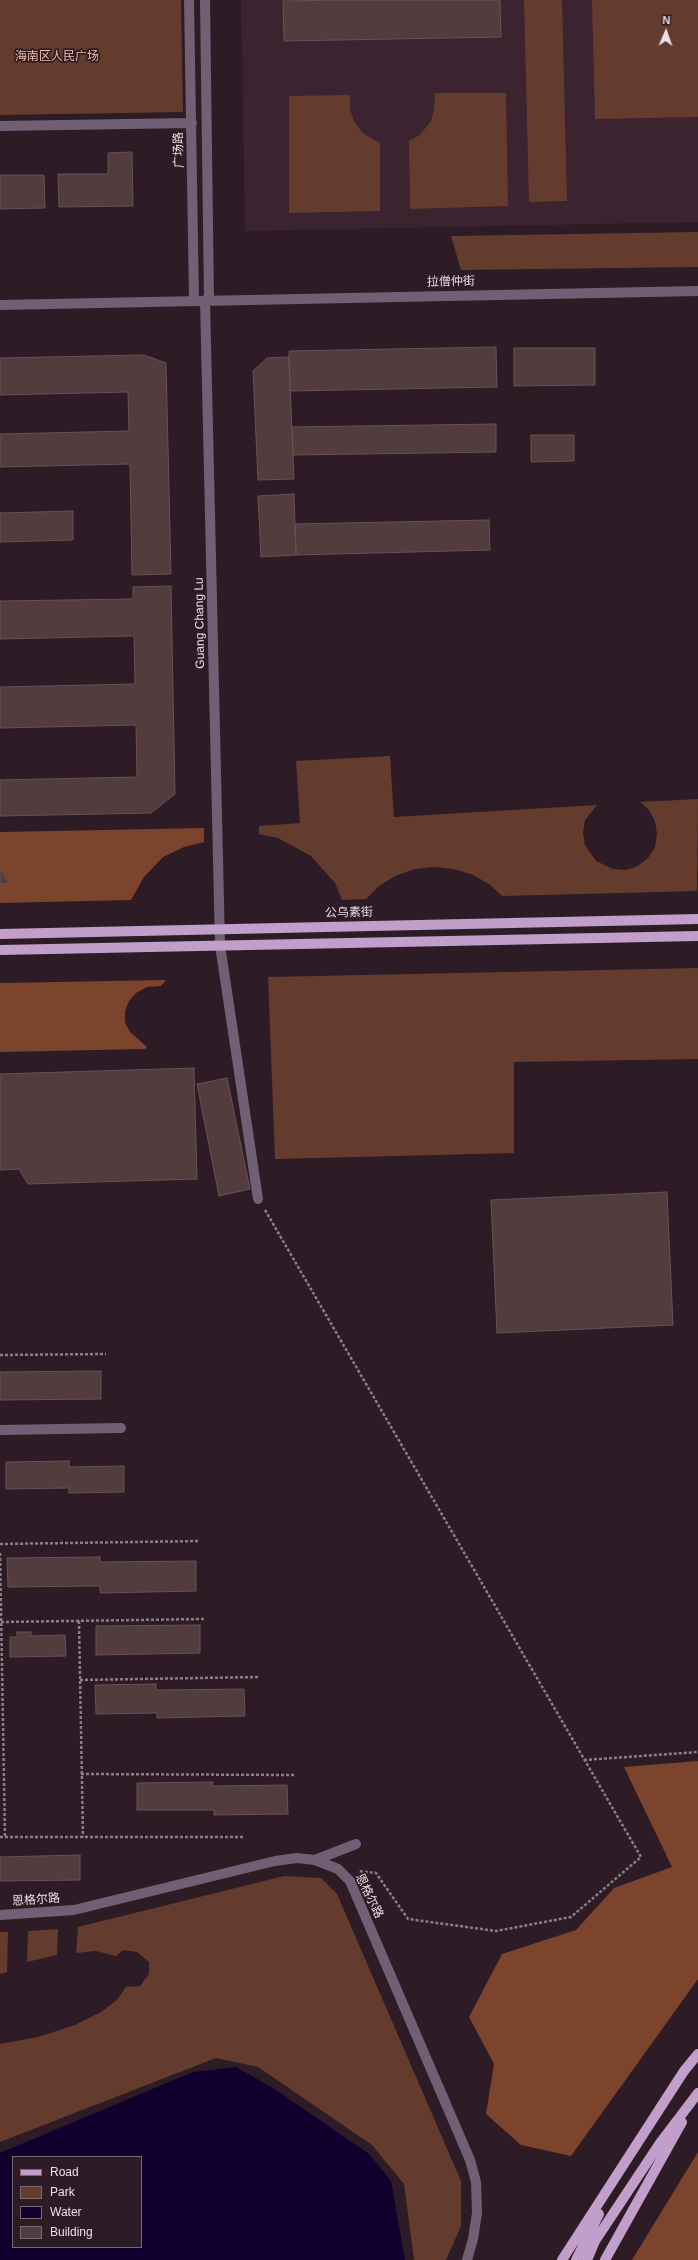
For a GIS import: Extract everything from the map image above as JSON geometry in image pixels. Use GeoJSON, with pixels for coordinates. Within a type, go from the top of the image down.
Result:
{"type":"FeatureCollection","features":[{"type":"Feature","properties":{"kind":"main road","name":"公乌素街"},"geometry":{"type":"LineString","coordinates":[[0,934],[698,919]]}},
{"type":"Feature","properties":{"kind":"main road"},"geometry":{"type":"LineString","coordinates":[[0,950],[698,936]]}},
{"type":"Feature","properties":{"kind":"main road"},"geometry":{"type":"LineString","coordinates":[[562,2260],[684,2071],[698,2054]]}},
{"type":"Feature","properties":{"kind":"main road"},"geometry":{"type":"LineString","coordinates":[[576,2260],[606,2199],[684,2071]]}},
{"type":"Feature","properties":{"kind":"main road"},"geometry":{"type":"LineString","coordinates":[[587,2260],[595,2242],[660,2143],[698,2094]]}},
{"type":"Feature","properties":{"kind":"main road"},"geometry":{"type":"LineString","coordinates":[[605,2260],[698,2094]]}},
{"type":"Feature","properties":{"kind":"street","name":"广场路"},"geometry":{"type":"LineString","coordinates":[[189,0],[194,300]]}},
{"type":"Feature","properties":{"kind":"street"},"geometry":{"type":"LineString","coordinates":[[205,0],[207,300]]}},
{"type":"Feature","properties":{"kind":"street"},"geometry":{"type":"LineString","coordinates":[[0,126],[192,123]]}},
{"type":"Feature","properties":{"kind":"street","name":"拉僧仲街"},"geometry":{"type":"LineString","coordinates":[[0,305],[698,291]]}},
{"type":"Feature","properties":{"kind":"street","name":"Guang Chang Lu"},"geometry":{"type":"LineString","coordinates":[[207,300],[220,945],[258,1199]]}},
{"type":"Feature","properties":{"kind":"street"},"geometry":{"type":"LineString","coordinates":[[0,1430],[121,1428]]}},
{"type":"Feature","properties":{"kind":"street"},"geometry":{"type":"LineString","coordinates":[[315,1860],[356,1844]]}},
{"type":"Feature","properties":{"kind":"street","name":"恩格尔路"},"geometry":{"type":"LineString","coordinates":[[0,1915],[74,1910],[275,1861],[297,1858],[315,1860],[338,1869],[350,1881],[470,2160],[476,2182],[477,2213],[473,2239],[466,2260]]}},
{"type":"Feature","properties":{"kind":"path"},"geometry":{"type":"LineString","coordinates":[[258,1199],[641,1857],[571,1916],[496,1931],[408,1919],[376,1873],[338,1869]]}},
{"type":"Feature","properties":{"kind":"path"},"geometry":{"type":"LineString","coordinates":[[0,1355],[106,1354]]}},
{"type":"Feature","properties":{"kind":"path"},"geometry":{"type":"LineString","coordinates":[[0,1544],[200,1541]]}},
{"type":"Feature","properties":{"kind":"path"},"geometry":{"type":"LineString","coordinates":[[0,1553],[2,1738],[5,1837]]}},
{"type":"Feature","properties":{"kind":"path"},"geometry":{"type":"LineString","coordinates":[[1,1622],[204,1619]]}},
{"type":"Feature","properties":{"kind":"path"},"geometry":{"type":"LineString","coordinates":[[79,1621],[82,1837]]}},
{"type":"Feature","properties":{"kind":"path"},"geometry":{"type":"LineString","coordinates":[[80,1680],[259,1677]]}},
{"type":"Feature","properties":{"kind":"path"},"geometry":{"type":"LineString","coordinates":[[584,1760],[698,1752]]}},
{"type":"Feature","properties":{"kind":"path"},"geometry":{"type":"LineString","coordinates":[[81,1774],[295,1775]]}},
{"type":"Feature","properties":{"kind":"path"},"geometry":{"type":"LineString","coordinates":[[0,1837],[243,1837]]}},
{"type":"Feature","properties":{"kind":"shaded area"},"geometry":{"type":"Polygon","coordinates":[[[241,0],[698,0],[698,222],[245,231],[241,0]]]}},
{"type":"Feature","properties":{"kind":"shaded area"},"geometry":{"type":"Polygon","coordinates":[[[204,828],[204,842],[184,847],[163,857],[144,877],[131,900],[0,903],[0,832],[204,828]]]}},
{"type":"Feature","properties":{"kind":"shaded area"},"geometry":{"type":"Polygon","coordinates":[[[166,980],[161,986],[147,987],[136,993],[129,1001],[125,1011],[125,1022],[130,1032],[147,1047],[145,1049],[0,1052],[0,983],[166,980]]]}},
{"type":"Feature","properties":{"kind":"shaded area"},"geometry":{"type":"Polygon","coordinates":[[[698,1761],[698,1979],[571,2156],[521,2145],[486,2114],[494,2064],[469,2017],[502,1954],[576,1930],[614,1888],[672,1867],[624,1767],[698,1761]]]}},
{"type":"Feature","properties":{"kind":"shaded area"},"geometry":{"type":"Polygon","coordinates":[[[698,2152],[698,2260],[632,2260],[698,2152]]]}},
{"type":"Feature","properties":{"kind":"green space","name":"海南区人民广场"},"geometry":{"type":"Polygon","coordinates":[[[0,0],[181,0],[183,112],[0,115],[0,0]]]}},
{"type":"Feature","properties":{"kind":"green space"},"geometry":{"type":"Polygon","coordinates":[[[524,0],[562,0],[567,201],[529,202],[524,0]]]}},
{"type":"Feature","properties":{"kind":"green space"},"geometry":{"type":"Polygon","coordinates":[[[592,0],[698,0],[698,117],[595,119],[592,0]]]}},
{"type":"Feature","properties":{"kind":"green space"},"geometry":{"type":"Polygon","coordinates":[[[435,93],[506,93],[508,206],[410,209],[409,141],[420,135],[431,121],[434,110],[435,93]]]}},
{"type":"Feature","properties":{"kind":"green space"},"geometry":{"type":"Polygon","coordinates":[[[350,95],[350,110],[355,123],[364,134],[380,143],[380,211],[289,213],[289,96],[350,95]]]}},
{"type":"Feature","properties":{"kind":"green space"},"geometry":{"type":"Polygon","coordinates":[[[698,232],[698,267],[461,270],[451,236],[698,232]]]}},
{"type":"Feature","properties":{"kind":"green space"},"geometry":{"type":"Polygon","coordinates":[[[390,756],[394,817],[597,805],[585,820],[583,833],[585,845],[596,861],[613,869],[626,870],[638,866],[648,858],[655,847],[657,834],[655,821],[649,810],[640,802],[698,799],[697,891],[502,896],[489,884],[473,875],[454,869],[434,867],[415,869],[395,876],[379,886],[366,899],[342,900],[335,883],[311,856],[278,838],[259,834],[259,826],[300,823],[296,761],[390,756]]]}},
{"type":"Feature","properties":{"kind":"green space"},"geometry":{"type":"Polygon","coordinates":[[[698,968],[698,1059],[514,1062],[514,1153],[275,1159],[268,977],[698,968]]]}},
{"type":"Feature","properties":{"kind":"green space"},"geometry":{"type":"Polygon","coordinates":[[[284,1876],[321,1878],[337,1894],[461,2181],[461,2226],[446,2260],[414,2260],[404,2184],[372,2145],[258,2067],[216,2058],[0,2142],[0,2044],[38,2037],[75,2025],[101,2012],[117,2000],[126,1987],[140,1986],[149,1974],[149,1962],[137,1952],[123,1950],[116,1956],[96,1951],[76,1953],[78,1927],[284,1876]]]}},
{"type":"Feature","properties":{"kind":"green space"},"geometry":{"type":"Polygon","coordinates":[[[58,1929],[57,1955],[27,1962],[28,1931],[58,1929]]]}},
{"type":"Feature","properties":{"kind":"green space"},"geometry":{"type":"Polygon","coordinates":[[[0,1932],[8,1932],[7,1972],[0,1974],[0,1932]]]}},
{"type":"Feature","properties":{"kind":"water"},"geometry":{"type":"Polygon","coordinates":[[[236,2067],[276,2090],[369,2154],[391,2181],[405,2260],[0,2260],[0,2153],[193,2072],[236,2067]]]}},
{"type":"Feature","properties":{"kind":"building"},"geometry":{"type":"Polygon","coordinates":[[[500,0],[501,37],[284,41],[283,1],[500,0]]]}},
{"type":"Feature","properties":{"kind":"building"},"geometry":{"type":"Polygon","coordinates":[[[132,152],[133,206],[59,207],[58,174],[108,174],[108,153],[132,152]]]}},
{"type":"Feature","properties":{"kind":"building"},"geometry":{"type":"Polygon","coordinates":[[[0,175],[44,175],[45,208],[0,209],[0,175]]]}},
{"type":"Feature","properties":{"kind":"building"},"geometry":{"type":"Polygon","coordinates":[[[496,347],[497,387],[290,391],[289,351],[496,347]]]}},
{"type":"Feature","properties":{"kind":"building"},"geometry":{"type":"Polygon","coordinates":[[[514,348],[595,348],[595,385],[514,386],[514,348]]]}},
{"type":"Feature","properties":{"kind":"building"},"geometry":{"type":"Polygon","coordinates":[[[144,355],[166,363],[171,574],[132,575],[130,464],[0,467],[0,434],[129,431],[128,392],[0,395],[0,358],[144,355]]]}},
{"type":"Feature","properties":{"kind":"building"},"geometry":{"type":"Polygon","coordinates":[[[289,357],[294,479],[258,480],[253,371],[267,358],[289,357]]]}},
{"type":"Feature","properties":{"kind":"building"},"geometry":{"type":"Polygon","coordinates":[[[496,424],[496,452],[293,455],[292,427],[496,424]]]}},
{"type":"Feature","properties":{"kind":"building"},"geometry":{"type":"Polygon","coordinates":[[[531,435],[574,435],[574,461],[531,462],[531,435]]]}},
{"type":"Feature","properties":{"kind":"building"},"geometry":{"type":"Polygon","coordinates":[[[294,494],[296,555],[261,557],[258,496],[294,494]]]}},
{"type":"Feature","properties":{"kind":"building"},"geometry":{"type":"Polygon","coordinates":[[[73,511],[73,540],[0,542],[0,513],[73,511]]]}},
{"type":"Feature","properties":{"kind":"building"},"geometry":{"type":"Polygon","coordinates":[[[489,520],[490,550],[296,555],[295,524],[489,520]]]}},
{"type":"Feature","properties":{"kind":"building"},"geometry":{"type":"Polygon","coordinates":[[[171,586],[175,794],[151,813],[0,816],[0,780],[137,777],[136,725],[0,728],[0,687],[135,684],[134,636],[0,639],[0,601],[133,599],[133,587],[171,586]]]}},
{"type":"Feature","properties":{"kind":"building"},"geometry":{"type":"Polygon","coordinates":[[[0,869],[9,883],[0,884],[0,869]]]}},
{"type":"Feature","properties":{"kind":"building"},"geometry":{"type":"Polygon","coordinates":[[[194,1068],[197,1179],[28,1184],[19,1169],[0,1170],[0,1074],[194,1068]]]}},
{"type":"Feature","properties":{"kind":"building"},"geometry":{"type":"Polygon","coordinates":[[[227,1078],[250,1189],[219,1196],[197,1084],[227,1078]]]}},
{"type":"Feature","properties":{"kind":"building"},"geometry":{"type":"Polygon","coordinates":[[[667,1192],[673,1325],[497,1333],[491,1200],[667,1192]]]}},
{"type":"Feature","properties":{"kind":"building"},"geometry":{"type":"Polygon","coordinates":[[[101,1371],[101,1399],[0,1400],[0,1372],[101,1371]]]}},
{"type":"Feature","properties":{"kind":"building"},"geometry":{"type":"Polygon","coordinates":[[[69,1461],[69,1467],[124,1466],[124,1492],[69,1493],[69,1488],[6,1489],[6,1462],[69,1461]]]}},
{"type":"Feature","properties":{"kind":"building"},"geometry":{"type":"Polygon","coordinates":[[[100,1557],[100,1562],[196,1561],[196,1591],[100,1593],[100,1586],[8,1587],[7,1558],[100,1557]]]}},
{"type":"Feature","properties":{"kind":"building"},"geometry":{"type":"Polygon","coordinates":[[[200,1625],[200,1653],[96,1655],[96,1626],[200,1625]]]}},
{"type":"Feature","properties":{"kind":"building"},"geometry":{"type":"Polygon","coordinates":[[[17,1632],[31,1632],[31,1636],[65,1635],[66,1656],[10,1657],[10,1637],[17,1637],[17,1632]]]}},
{"type":"Feature","properties":{"kind":"building"},"geometry":{"type":"Polygon","coordinates":[[[156,1684],[156,1690],[244,1689],[245,1716],[157,1718],[157,1713],[96,1714],[95,1685],[156,1684]]]}},
{"type":"Feature","properties":{"kind":"building"},"geometry":{"type":"Polygon","coordinates":[[[213,1782],[213,1786],[287,1785],[288,1814],[214,1815],[214,1810],[137,1810],[137,1783],[213,1782]]]}},
{"type":"Feature","properties":{"kind":"building"},"geometry":{"type":"Polygon","coordinates":[[[80,1855],[80,1880],[0,1881],[0,1857],[80,1855]]]}}]}
